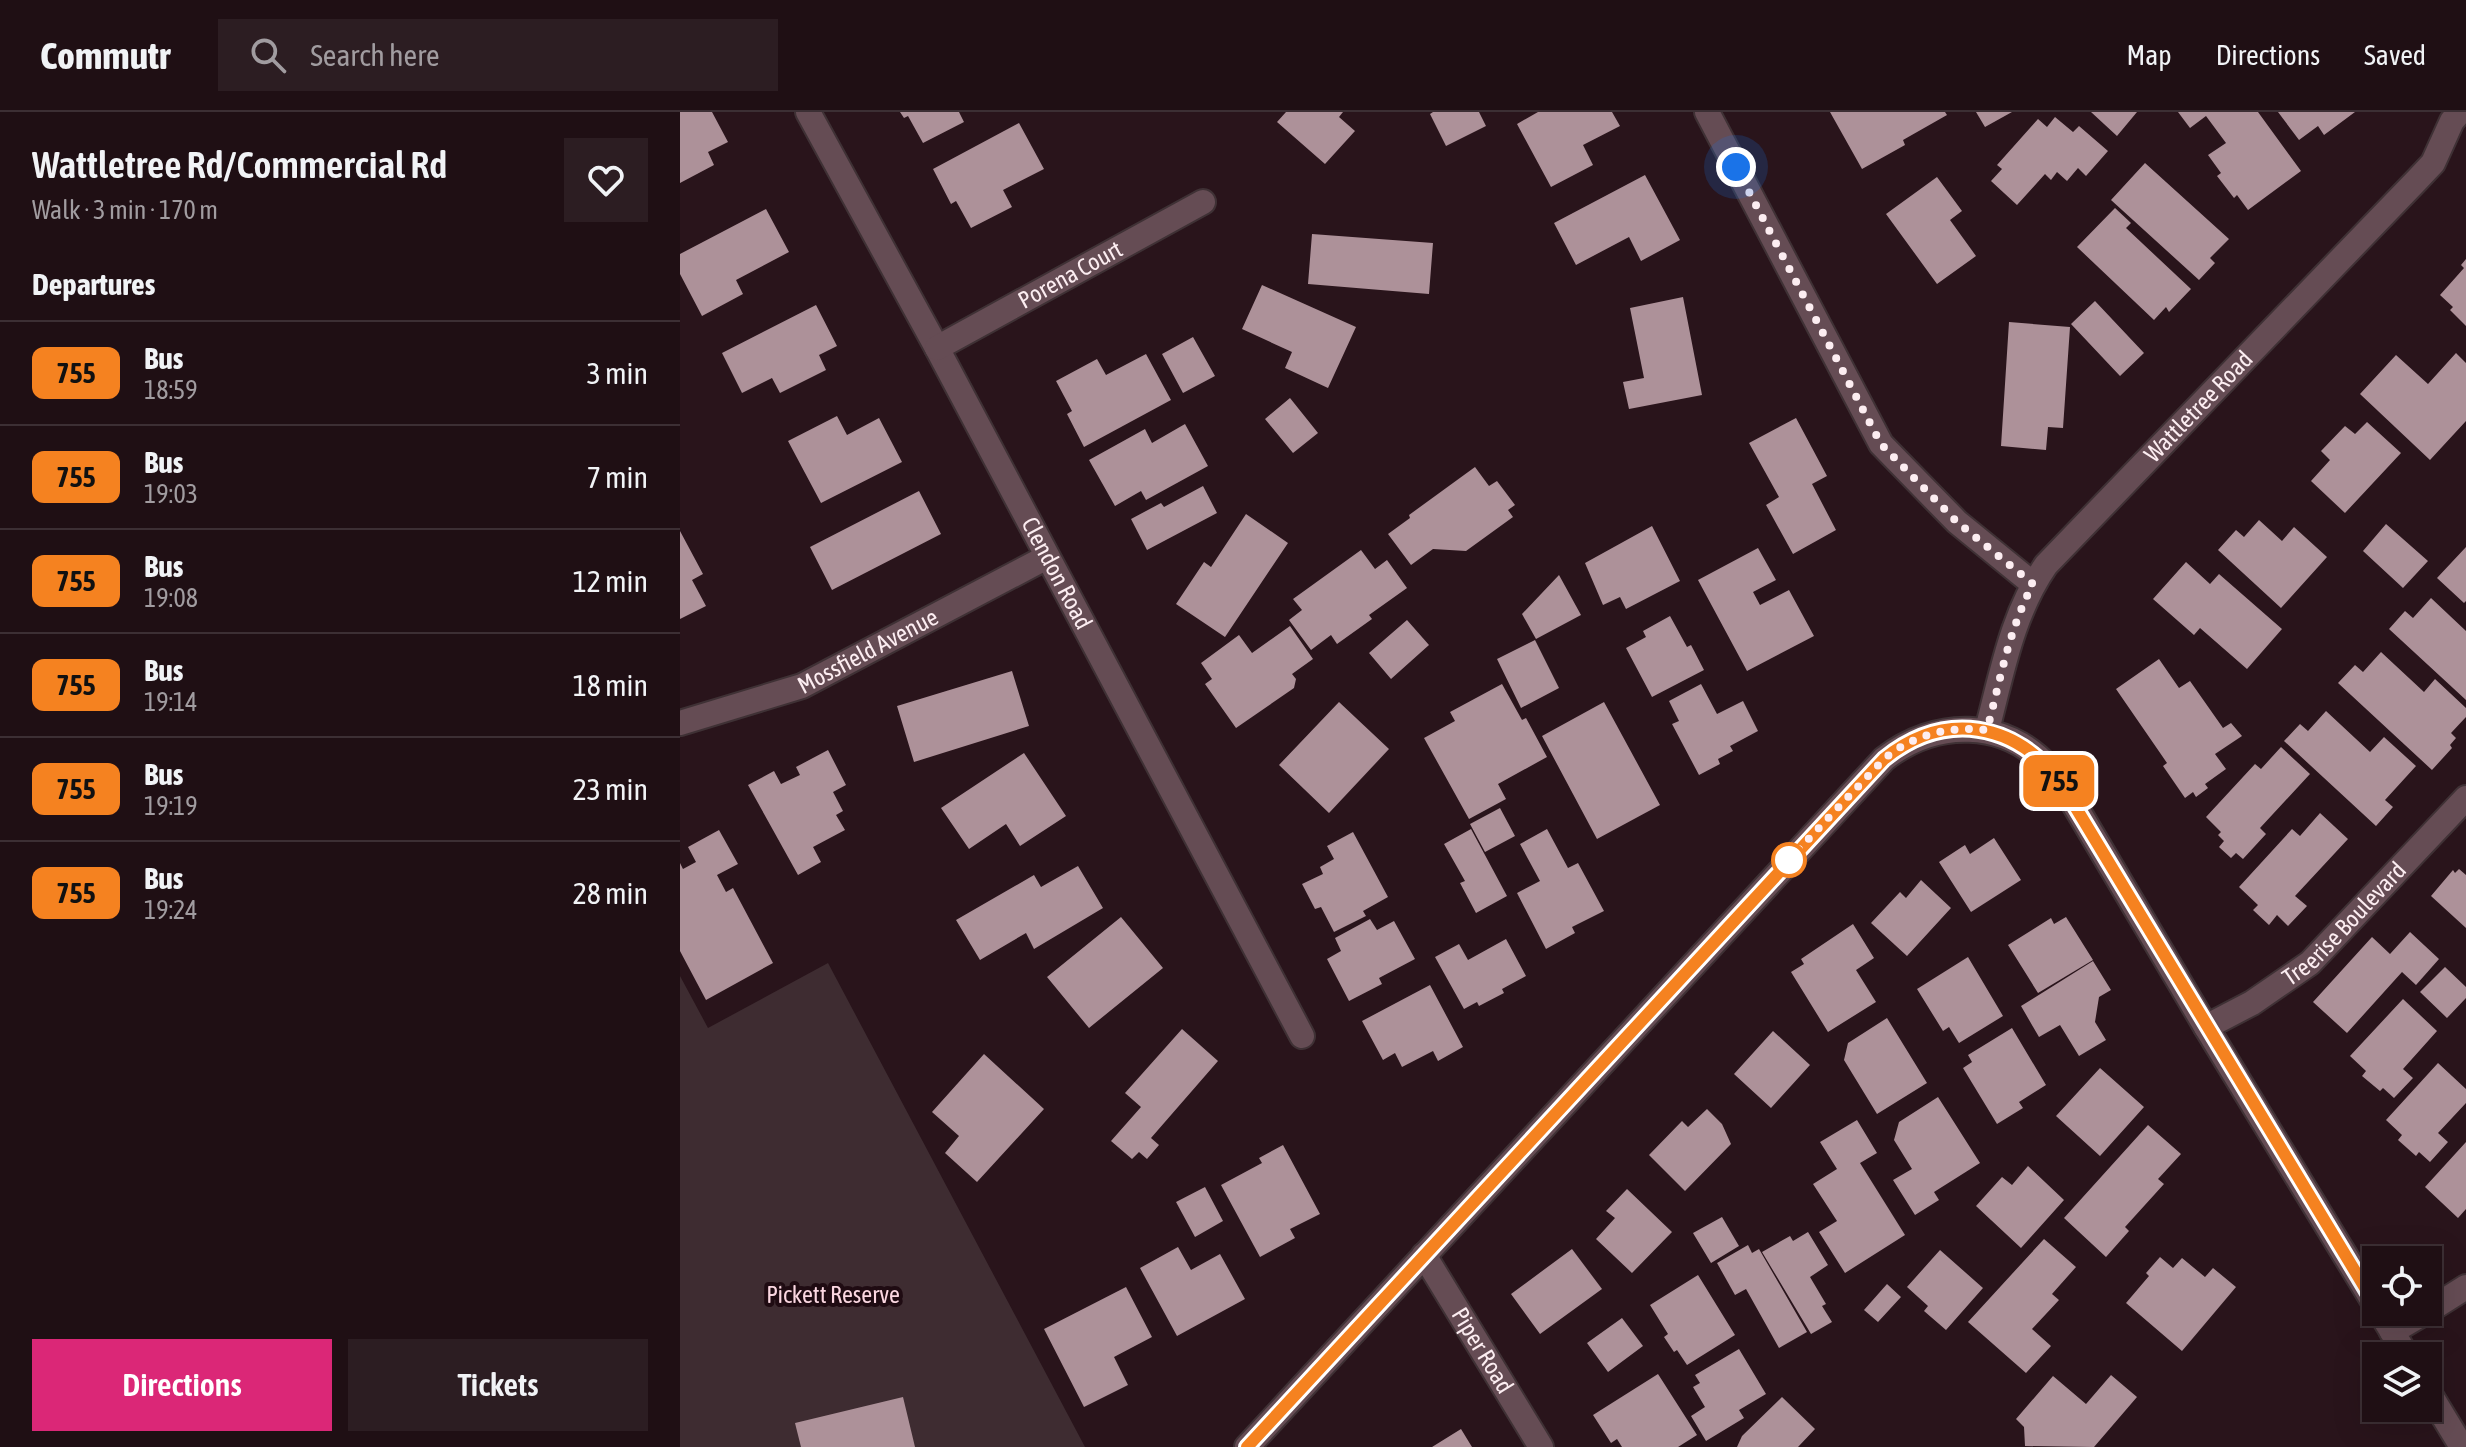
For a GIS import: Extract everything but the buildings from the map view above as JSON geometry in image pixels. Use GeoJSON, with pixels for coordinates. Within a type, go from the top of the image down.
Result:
{"type":"FeatureCollection","features":[{"type":"Feature","properties":{"kind":"street","name":"Clendon Road"},"geometry":{"type":"LineString","coordinates":[[808,112],[937,348],[1302,1036]]}},
{"type":"Feature","properties":{"kind":"street"},"geometry":{"type":"LineString","coordinates":[[1707,112],[1881,444],[1957,522],[2033,584]]}},
{"type":"Feature","properties":{"kind":"street","name":"Wattletree Road"},"geometry":{"type":"LineString","coordinates":[[1987,730],[2010,643],[2033,584],[2055,556],[2433,163],[2452,121],[2460,112]]}},
{"type":"Feature","properties":{"kind":"street","name":"Porena Court"},"geometry":{"type":"LineString","coordinates":[[937,348],[1203,202]]}},
{"type":"Feature","properties":{"kind":"street","name":"Mossfield Avenue"},"geometry":{"type":"LineString","coordinates":[[680,723],[802,686],[1047,557]]}},
{"type":"Feature","properties":{"kind":"street"},"geometry":{"type":"LineString","coordinates":[[1247,1447],[1884,759],[1899,747],[1939,731],[1987,730],[2022,744],[2061,783],[2362,1283]]}},
{"type":"Feature","properties":{"kind":"street","name":"Treerise Boulevard"},"geometry":{"type":"LineString","coordinates":[[2206,1027],[2252,1003],[2310,963],[2466,798]]}},
{"type":"Feature","properties":{"kind":"street","name":"Piper Road"},"geometry":{"type":"LineString","coordinates":[[1424,1255],[1541,1447]]}},
{"type":"Feature","properties":{"kind":"street"},"geometry":{"type":"LineString","coordinates":[[2442,1302],[2466,1287]]}},
{"type":"Feature","properties":{"kind":"street"},"geometry":{"type":"LineString","coordinates":[[2442,1414],[2462,1447]]}},
{"type":"Feature","properties":{"kind":"green space","name":"Pickett Reserve"},"geometry":{"type":"Polygon","coordinates":[[[828,963],[1085,1447],[680,1447],[680,976],[708,1028],[828,963]]]}},
{"type":"Feature","properties":{"kind":"bus line","name":"755"},"geometry":{"type":"LineString","coordinates":[[1247,1447],[1884,759],[1899,747],[1939,731],[1968,728],[2005,736],[2037,756],[2061,783],[2362,1283]]}},
{"type":"Feature","properties":{"kind":"route"},"geometry":{"type":"LineString","coordinates":[[1736,167],[1881,444],[1957,522],[2033,584],[2010,643],[1987,730],[1939,731],[1899,747],[1785,864],[1789,860]]}}]}
